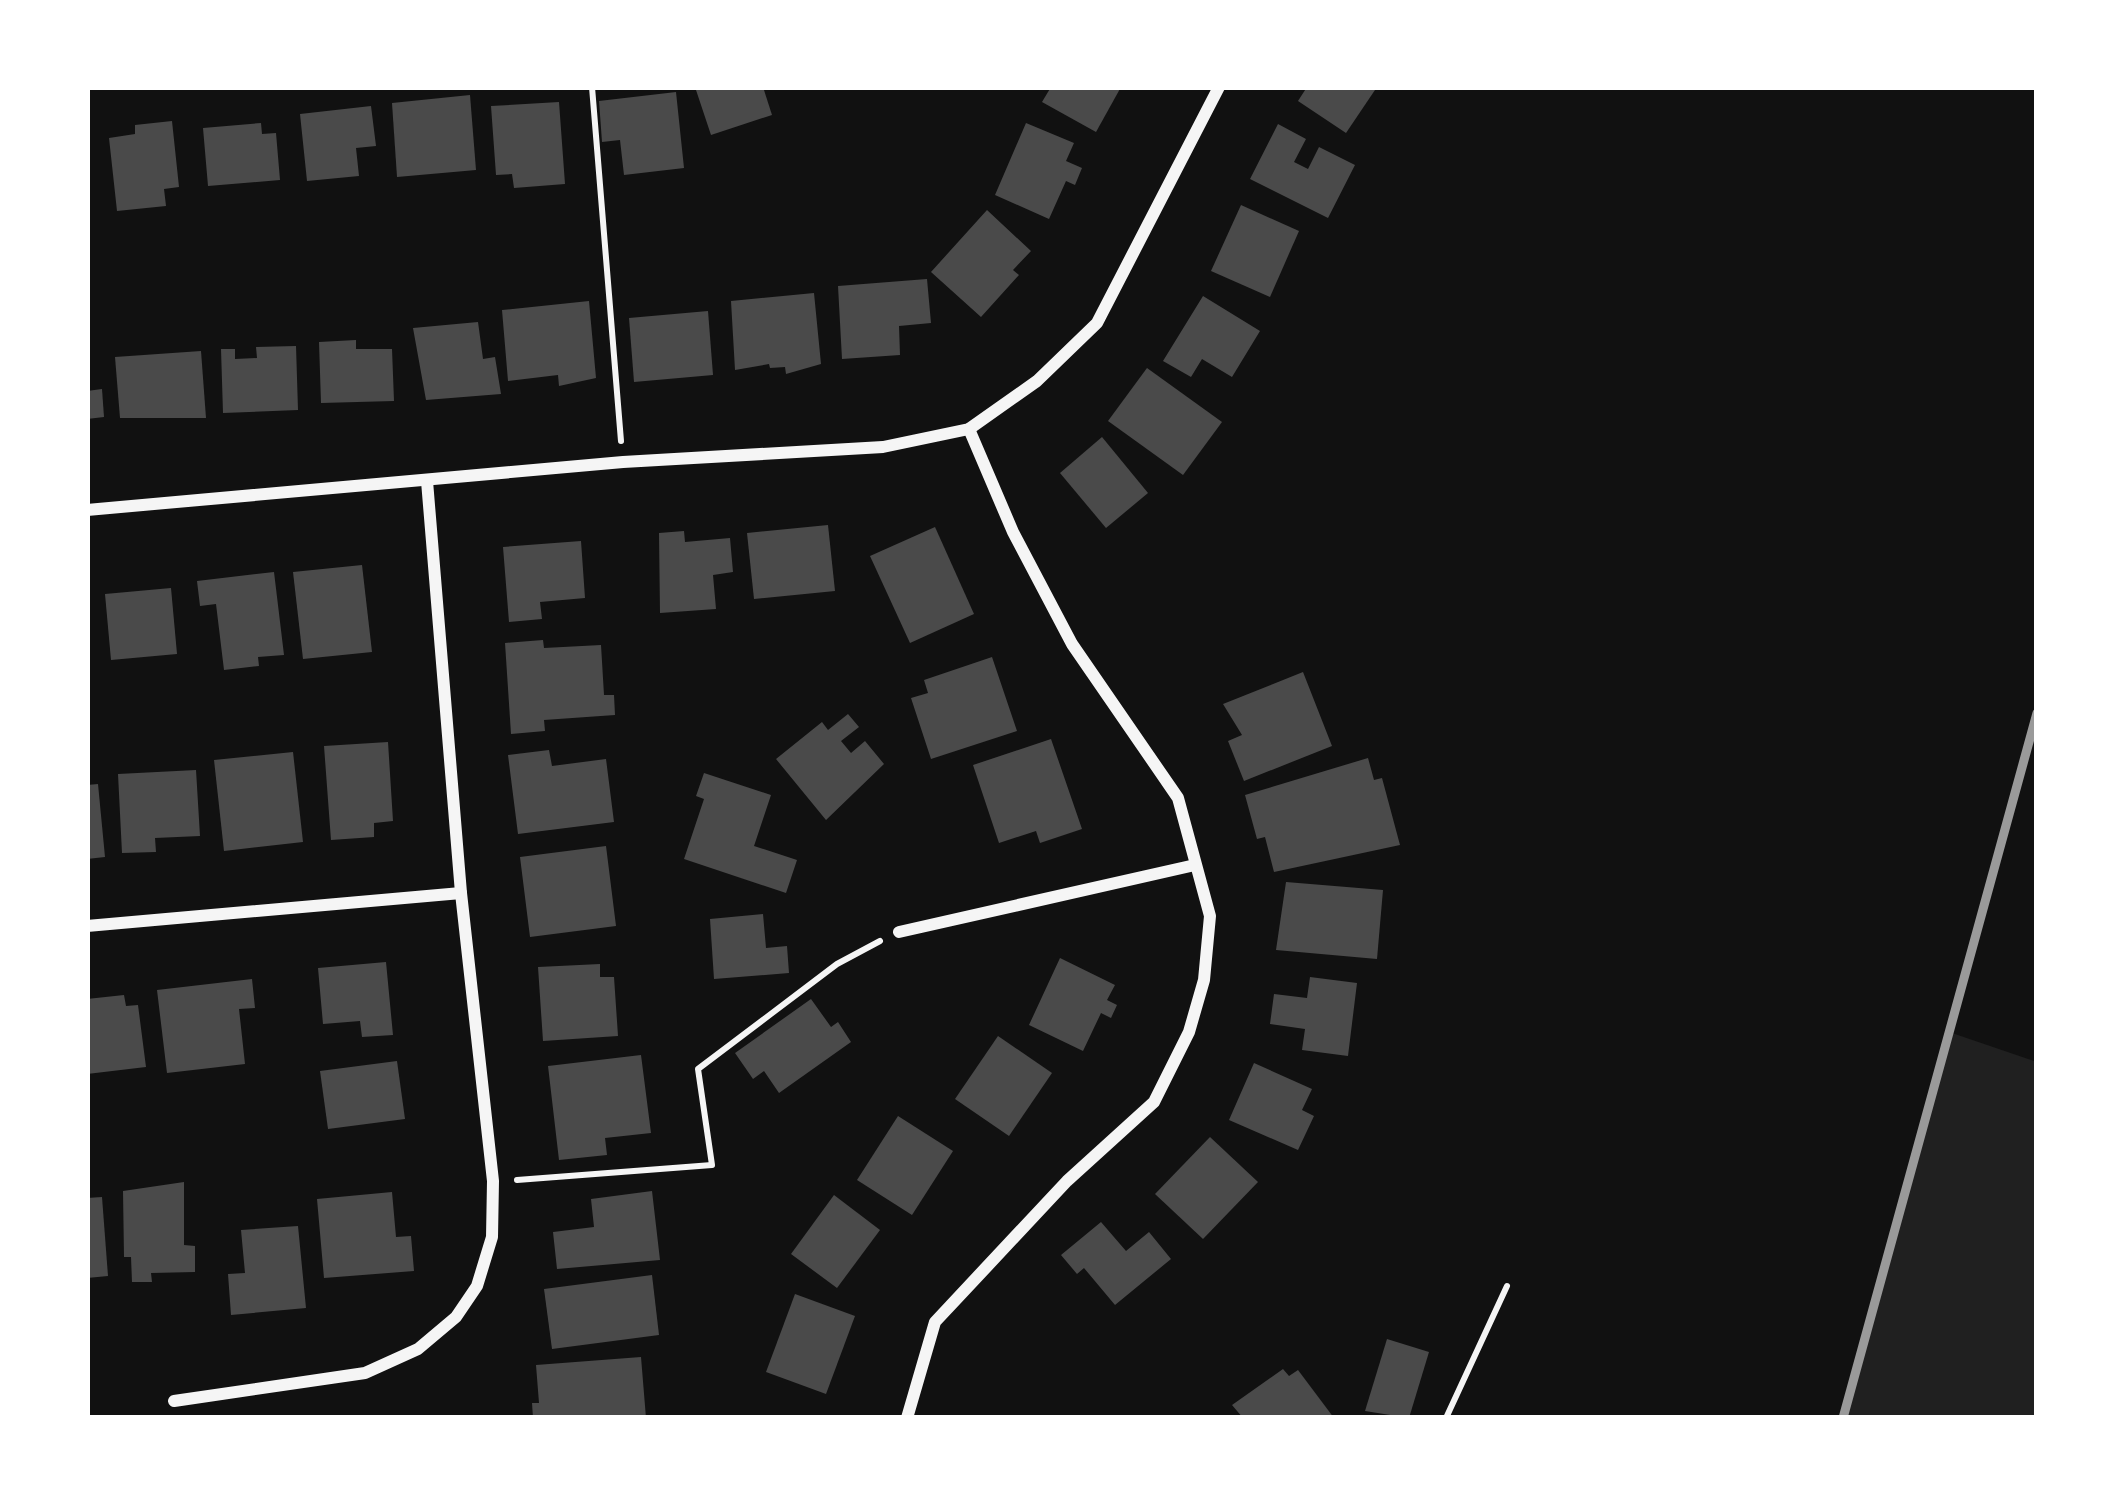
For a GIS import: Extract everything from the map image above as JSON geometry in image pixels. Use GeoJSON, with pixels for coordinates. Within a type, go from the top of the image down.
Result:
{"type":"FeatureCollection","features":[{"type":"Feature","properties":{"kind":"street"},"geometry":{"type":"LineString","coordinates":[[87,510],[623,462],[883,447],[969,429],[1036,381],[1097,322],[1219,87]]}},
{"type":"Feature","properties":{"kind":"street"},"geometry":{"type":"LineString","coordinates":[[907,1418],[935,1322],[1067,1180],[1154,1102],[1189,1032],[1204,980],[1210,916],[1178,798],[1072,644],[1013,532],[969,429]]}},
{"type":"Feature","properties":{"kind":"street"},"geometry":{"type":"LineString","coordinates":[[174,1401],[365,1373],[418,1349],[456,1317],[477,1286],[492,1238],[493,1181],[461,893],[427,481]]}},
{"type":"Feature","properties":{"kind":"street"},"geometry":{"type":"LineString","coordinates":[[899,932],[1195,865]]}},
{"type":"Feature","properties":{"kind":"street"},"geometry":{"type":"LineString","coordinates":[[87,926],[461,893]]}},
{"type":"Feature","properties":{"kind":"path"},"geometry":{"type":"LineString","coordinates":[[592,87],[623,462]]}},
{"type":"Feature","properties":{"kind":"path"},"geometry":{"type":"LineString","coordinates":[[493,1181],[712,1165],[698,1069],[837,964],[899,932]]}},
{"type":"Feature","properties":{"kind":"path"},"geometry":{"type":"LineString","coordinates":[[1446,1418],[1507,1286]]}},
{"type":"Feature","properties":{"kind":"shaded area"},"geometry":{"type":"Polygon","coordinates":[[[1949,1032],[2037,1062],[2037,1418],[1843,1418],[1949,1032]]]}},
{"type":"Feature","properties":{"kind":"building"},"geometry":{"type":"Polygon","coordinates":[[[695,87],[763,87],[772,115],[711,135],[695,87]]]}},
{"type":"Feature","properties":{"kind":"building"},"geometry":{"type":"Polygon","coordinates":[[[1051,87],[1121,87],[1096,132],[1042,102],[1051,87]]]}},
{"type":"Feature","properties":{"kind":"building"},"geometry":{"type":"Polygon","coordinates":[[[1307,87],[1377,87],[1346,133],[1298,101],[1307,87]]]}},
{"type":"Feature","properties":{"kind":"building"},"geometry":{"type":"Polygon","coordinates":[[[676,92],[684,168],[624,175],[620,140],[602,142],[599,101],[676,92]]]}},
{"type":"Feature","properties":{"kind":"building"},"geometry":{"type":"Polygon","coordinates":[[[470,95],[476,170],[397,177],[392,103],[470,95]]]}},
{"type":"Feature","properties":{"kind":"building"},"geometry":{"type":"Polygon","coordinates":[[[559,102],[565,184],[514,188],[512,174],[496,175],[491,106],[559,102]]]}},
{"type":"Feature","properties":{"kind":"building"},"geometry":{"type":"Polygon","coordinates":[[[371,106],[376,146],[356,148],[359,176],[307,181],[300,114],[371,106]]]}},
{"type":"Feature","properties":{"kind":"building"},"geometry":{"type":"Polygon","coordinates":[[[172,121],[179,187],[164,189],[166,206],[117,211],[109,138],[135,134],[135,125],[172,121]]]}},
{"type":"Feature","properties":{"kind":"building"},"geometry":{"type":"Polygon","coordinates":[[[261,123],[262,134],[276,133],[280,180],[208,186],[203,128],[261,123]]]}},
{"type":"Feature","properties":{"kind":"building"},"geometry":{"type":"Polygon","coordinates":[[[1026,123],[1074,143],[1066,161],[1082,168],[1075,185],[1066,181],[1049,219],[995,195],[1026,123]]]}},
{"type":"Feature","properties":{"kind":"building"},"geometry":{"type":"Polygon","coordinates":[[[1278,124],[1306,139],[1294,162],[1308,169],[1319,147],[1355,165],[1328,218],[1250,179],[1278,124]]]}},
{"type":"Feature","properties":{"kind":"building"},"geometry":{"type":"Polygon","coordinates":[[[1241,205],[1299,231],[1270,297],[1211,271],[1241,205]]]}},
{"type":"Feature","properties":{"kind":"building"},"geometry":{"type":"Polygon","coordinates":[[[987,210],[1031,251],[1013,270],[1019,275],[981,317],[931,272],[987,210]]]}},
{"type":"Feature","properties":{"kind":"building"},"geometry":{"type":"Polygon","coordinates":[[[927,279],[931,323],[899,326],[900,355],[842,359],[838,286],[927,279]]]}},
{"type":"Feature","properties":{"kind":"building"},"geometry":{"type":"Polygon","coordinates":[[[814,293],[821,364],[786,374],[785,367],[770,368],[769,364],[735,370],[731,301],[814,293]]]}},
{"type":"Feature","properties":{"kind":"building"},"geometry":{"type":"Polygon","coordinates":[[[1203,296],[1260,331],[1232,377],[1202,359],[1191,377],[1163,361],[1203,296]]]}},
{"type":"Feature","properties":{"kind":"building"},"geometry":{"type":"Polygon","coordinates":[[[589,301],[596,378],[559,386],[558,375],[508,381],[502,310],[589,301]]]}},
{"type":"Feature","properties":{"kind":"building"},"geometry":{"type":"Polygon","coordinates":[[[708,311],[713,375],[634,382],[629,318],[708,311]]]}},
{"type":"Feature","properties":{"kind":"building"},"geometry":{"type":"Polygon","coordinates":[[[478,322],[483,359],[495,357],[501,394],[426,400],[413,328],[478,322]]]}},
{"type":"Feature","properties":{"kind":"building"},"geometry":{"type":"Polygon","coordinates":[[[356,340],[356,349],[392,349],[394,401],[321,403],[319,342],[356,340]]]}},
{"type":"Feature","properties":{"kind":"building"},"geometry":{"type":"Polygon","coordinates":[[[296,346],[298,410],[223,413],[221,349],[235,349],[235,359],[257,358],[256,347],[296,346]]]}},
{"type":"Feature","properties":{"kind":"building"},"geometry":{"type":"Polygon","coordinates":[[[201,351],[206,418],[120,418],[115,357],[201,351]]]}},
{"type":"Feature","properties":{"kind":"building"},"geometry":{"type":"Polygon","coordinates":[[[1147,368],[1222,422],[1183,475],[1108,421],[1147,368]]]}},
{"type":"Feature","properties":{"kind":"building"},"geometry":{"type":"Polygon","coordinates":[[[102,389],[104,417],[87,419],[87,391],[102,389]]]}},
{"type":"Feature","properties":{"kind":"building"},"geometry":{"type":"Polygon","coordinates":[[[1102,437],[1148,493],[1106,528],[1060,473],[1102,437]]]}},
{"type":"Feature","properties":{"kind":"building"},"geometry":{"type":"Polygon","coordinates":[[[828,525],[835,591],[754,599],[747,533],[828,525]]]}},
{"type":"Feature","properties":{"kind":"building"},"geometry":{"type":"Polygon","coordinates":[[[935,527],[974,614],[910,643],[870,556],[935,527]]]}},
{"type":"Feature","properties":{"kind":"building"},"geometry":{"type":"Polygon","coordinates":[[[684,531],[685,542],[730,538],[733,572],[713,575],[716,609],[660,613],[659,533],[684,531]]]}},
{"type":"Feature","properties":{"kind":"building"},"geometry":{"type":"Polygon","coordinates":[[[581,541],[585,598],[540,602],[542,619],[509,622],[503,547],[581,541]]]}},
{"type":"Feature","properties":{"kind":"building"},"geometry":{"type":"Polygon","coordinates":[[[362,565],[372,652],[303,659],[293,572],[362,565]]]}},
{"type":"Feature","properties":{"kind":"building"},"geometry":{"type":"Polygon","coordinates":[[[274,572],[284,655],[258,657],[259,666],[224,670],[216,604],[200,606],[197,581],[274,572]]]}},
{"type":"Feature","properties":{"kind":"building"},"geometry":{"type":"Polygon","coordinates":[[[171,588],[177,654],[111,660],[105,594],[171,588]]]}},
{"type":"Feature","properties":{"kind":"building"},"geometry":{"type":"Polygon","coordinates":[[[543,640],[544,648],[601,645],[604,695],[614,695],[615,715],[544,720],[545,731],[511,734],[505,643],[543,640]]]}},
{"type":"Feature","properties":{"kind":"building"},"geometry":{"type":"Polygon","coordinates":[[[992,657],[1017,731],[931,759],[911,698],[928,693],[924,680],[992,657]]]}},
{"type":"Feature","properties":{"kind":"building"},"geometry":{"type":"Polygon","coordinates":[[[1303,672],[1332,746],[1244,781],[1228,741],[1242,735],[1223,704],[1303,672]]]}},
{"type":"Feature","properties":{"kind":"building"},"geometry":{"type":"Polygon","coordinates":[[[848,714],[859,727],[841,741],[851,753],[865,741],[884,764],[826,820],[776,759],[822,722],[828,730],[848,714]]]}},
{"type":"Feature","properties":{"kind":"building"},"geometry":{"type":"Polygon","coordinates":[[[1051,739],[1082,829],[1040,843],[1036,831],[999,843],[973,765],[1051,739]]]}},
{"type":"Feature","properties":{"kind":"building"},"geometry":{"type":"Polygon","coordinates":[[[388,742],[393,821],[374,823],[374,837],[331,840],[324,746],[388,742]]]}},
{"type":"Feature","properties":{"kind":"building"},"geometry":{"type":"Polygon","coordinates":[[[549,750],[552,766],[606,759],[614,822],[518,834],[508,755],[549,750]]]}},
{"type":"Feature","properties":{"kind":"building"},"geometry":{"type":"Polygon","coordinates":[[[293,752],[303,842],[224,851],[214,760],[293,752]]]}},
{"type":"Feature","properties":{"kind":"building"},"geometry":{"type":"Polygon","coordinates":[[[1368,758],[1374,780],[1382,778],[1400,845],[1274,872],[1265,837],[1257,839],[1245,795],[1368,758]]]}},
{"type":"Feature","properties":{"kind":"building"},"geometry":{"type":"Polygon","coordinates":[[[196,770],[200,836],[155,838],[156,852],[122,853],[118,774],[196,770]]]}},
{"type":"Feature","properties":{"kind":"building"},"geometry":{"type":"Polygon","coordinates":[[[704,773],[771,795],[754,846],[797,860],[786,893],[684,859],[704,799],[696,796],[704,773]]]}},
{"type":"Feature","properties":{"kind":"building"},"geometry":{"type":"Polygon","coordinates":[[[98,784],[105,857],[87,859],[87,785],[98,784]]]}},
{"type":"Feature","properties":{"kind":"building"},"geometry":{"type":"Polygon","coordinates":[[[606,846],[616,926],[530,937],[520,857],[606,846]]]}},
{"type":"Feature","properties":{"kind":"building"},"geometry":{"type":"Polygon","coordinates":[[[1286,882],[1383,890],[1377,959],[1276,950],[1286,882]]]}},
{"type":"Feature","properties":{"kind":"building"},"geometry":{"type":"Polygon","coordinates":[[[763,914],[766,948],[787,946],[789,973],[714,979],[710,919],[763,914]]]}},
{"type":"Feature","properties":{"kind":"building"},"geometry":{"type":"Polygon","coordinates":[[[1060,958],[1115,985],[1107,1000],[1117,1005],[1111,1018],[1101,1013],[1083,1051],[1029,1025],[1060,958]]]}},
{"type":"Feature","properties":{"kind":"building"},"geometry":{"type":"Polygon","coordinates":[[[386,962],[393,1035],[362,1037],[360,1021],[323,1024],[318,968],[386,962]]]}},
{"type":"Feature","properties":{"kind":"building"},"geometry":{"type":"Polygon","coordinates":[[[600,964],[600,977],[614,977],[618,1036],[543,1041],[538,967],[600,964]]]}},
{"type":"Feature","properties":{"kind":"building"},"geometry":{"type":"Polygon","coordinates":[[[1310,977],[1357,983],[1348,1056],[1302,1050],[1305,1029],[1270,1024],[1274,994],[1307,998],[1310,977]]]}},
{"type":"Feature","properties":{"kind":"building"},"geometry":{"type":"Polygon","coordinates":[[[252,979],[255,1008],[239,1009],[245,1064],[167,1073],[157,990],[252,979]]]}},
{"type":"Feature","properties":{"kind":"building"},"geometry":{"type":"Polygon","coordinates":[[[124,995],[126,1006],[138,1005],[146,1067],[87,1074],[87,999],[124,995]]]}},
{"type":"Feature","properties":{"kind":"building"},"geometry":{"type":"Polygon","coordinates":[[[811,999],[831,1027],[838,1022],[851,1042],[779,1093],[764,1071],[753,1079],[735,1053],[811,999]]]}},
{"type":"Feature","properties":{"kind":"building"},"geometry":{"type":"Polygon","coordinates":[[[998,1036],[1052,1073],[1009,1136],[955,1099],[998,1036]]]}},
{"type":"Feature","properties":{"kind":"building"},"geometry":{"type":"Polygon","coordinates":[[[641,1055],[651,1133],[605,1138],[607,1155],[559,1160],[548,1066],[641,1055]]]}},
{"type":"Feature","properties":{"kind":"building"},"geometry":{"type":"Polygon","coordinates":[[[397,1061],[405,1119],[328,1129],[320,1071],[397,1061]]]}},
{"type":"Feature","properties":{"kind":"building"},"geometry":{"type":"Polygon","coordinates":[[[1254,1063],[1312,1089],[1302,1110],[1314,1116],[1298,1150],[1229,1120],[1254,1063]]]}},
{"type":"Feature","properties":{"kind":"building"},"geometry":{"type":"Polygon","coordinates":[[[898,1116],[953,1151],[912,1215],[857,1180],[898,1116]]]}},
{"type":"Feature","properties":{"kind":"building"},"geometry":{"type":"Polygon","coordinates":[[[1210,1137],[1258,1182],[1203,1239],[1155,1194],[1210,1137]]]}},
{"type":"Feature","properties":{"kind":"building"},"geometry":{"type":"Polygon","coordinates":[[[184,1182],[184,1245],[195,1246],[195,1272],[151,1273],[152,1282],[132,1282],[131,1257],[124,1257],[123,1191],[184,1182]]]}},
{"type":"Feature","properties":{"kind":"building"},"geometry":{"type":"Polygon","coordinates":[[[652,1191],[660,1260],[557,1269],[553,1232],[594,1227],[591,1199],[652,1191]]]}},
{"type":"Feature","properties":{"kind":"building"},"geometry":{"type":"Polygon","coordinates":[[[392,1192],[396,1237],[411,1236],[414,1271],[324,1278],[317,1199],[392,1192]]]}},
{"type":"Feature","properties":{"kind":"building"},"geometry":{"type":"Polygon","coordinates":[[[834,1195],[880,1230],[837,1288],[791,1254],[834,1195]]]}},
{"type":"Feature","properties":{"kind":"building"},"geometry":{"type":"Polygon","coordinates":[[[102,1197],[108,1276],[87,1278],[87,1198],[102,1197]]]}},
{"type":"Feature","properties":{"kind":"building"},"geometry":{"type":"Polygon","coordinates":[[[1101,1222],[1126,1251],[1149,1232],[1171,1259],[1115,1305],[1084,1268],[1077,1274],[1061,1255],[1101,1222]]]}},
{"type":"Feature","properties":{"kind":"building"},"geometry":{"type":"Polygon","coordinates":[[[298,1226],[306,1308],[231,1315],[228,1274],[245,1273],[241,1230],[298,1226]]]}},
{"type":"Feature","properties":{"kind":"building"},"geometry":{"type":"Polygon","coordinates":[[[652,1275],[659,1335],[552,1349],[544,1289],[652,1275]]]}},
{"type":"Feature","properties":{"kind":"building"},"geometry":{"type":"Polygon","coordinates":[[[795,1294],[855,1316],[826,1394],[766,1372],[795,1294]]]}},
{"type":"Feature","properties":{"kind":"building"},"geometry":{"type":"Polygon","coordinates":[[[1387,1339],[1429,1352],[1409,1418],[1365,1411],[1387,1339]]]}},
{"type":"Feature","properties":{"kind":"building"},"geometry":{"type":"Polygon","coordinates":[[[641,1357],[646,1418],[533,1418],[532,1403],[539,1403],[536,1365],[641,1357]]]}},
{"type":"Feature","properties":{"kind":"building"},"geometry":{"type":"Polygon","coordinates":[[[1283,1369],[1289,1376],[1298,1370],[1334,1418],[1243,1418],[1232,1405],[1283,1369]]]}},
{"type":"Feature","properties":{"kind":"railway"},"geometry":{"type":"LineString","coordinates":[[1843,1418],[2037,713]]}}]}
